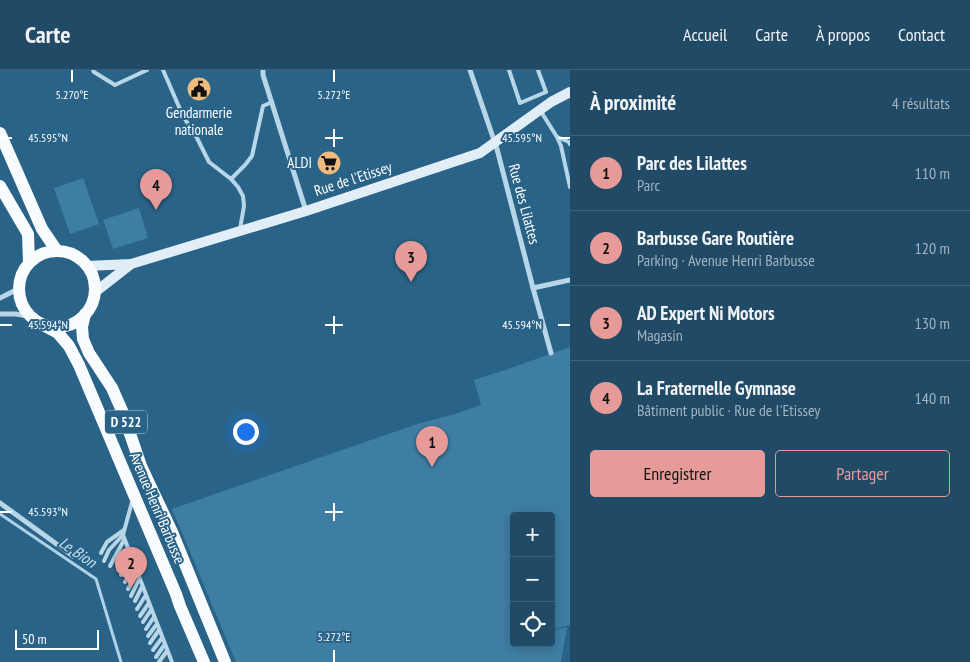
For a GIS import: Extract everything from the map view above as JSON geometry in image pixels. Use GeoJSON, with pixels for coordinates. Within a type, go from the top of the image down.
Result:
{"type":"FeatureCollection","features":[{"type":"Feature","properties":{"kind":"main road"},"geometry":{"type":"LineString","coordinates":[[0,133],[42,229],[57,251]]}},
{"type":"Feature","properties":{"kind":"main road"},"geometry":{"type":"LineString","coordinates":[[0,186],[28,234],[29,262]]}},
{"type":"Feature","properties":{"kind":"main road"},"geometry":{"type":"LineString","coordinates":[[57,251],[76,256],[87,266],[92,275],[95,288],[92,302],[85,314],[72,323],[57,327],[37,321],[29,315],[21,303],[18,289],[20,276],[29,262],[42,254],[57,251]]}},
{"type":"Feature","properties":{"kind":"main road","name":"Avenue Henri Barbusse"},"geometry":{"type":"LineString","coordinates":[[85,314],[82,327],[83,339],[89,353],[116,396],[141,466],[172,532],[225,662]]}},
{"type":"Feature","properties":{"kind":"main road","name":"Avenue Henri Barbusse"},"geometry":{"type":"LineString","coordinates":[[37,321],[58,333],[69,346],[204,662]]}},
{"type":"Feature","properties":{"kind":"street"},"geometry":{"type":"LineString","coordinates":[[263,70],[306,211]]}},
{"type":"Feature","properties":{"kind":"street","name":"Rue des Lilattes"},"geometry":{"type":"LineString","coordinates":[[470,70],[495,142],[551,353]]}},
{"type":"Feature","properties":{"kind":"street","name":"Rue de l'Etissey"},"geometry":{"type":"LineString","coordinates":[[87,266],[131,264],[306,211],[480,153],[551,102],[570,92]]}},
{"type":"Feature","properties":{"kind":"street","name":"Rue de l'Etissey"},"geometry":{"type":"LineString","coordinates":[[94,293],[131,264]]}},
{"type":"Feature","properties":{"kind":"street"},"geometry":{"type":"LineString","coordinates":[[533,288],[570,280]]}},
{"type":"Feature","properties":{"kind":"street"},"geometry":{"type":"LineString","coordinates":[[0,298],[18,289]]}},
{"type":"Feature","properties":{"kind":"street"},"geometry":{"type":"LineString","coordinates":[[0,314],[16,314],[37,321]]}},
{"type":"Feature","properties":{"kind":"street"},"geometry":{"type":"LineString","coordinates":[[0,503],[73,556]]}},
{"type":"Feature","properties":{"kind":"lane"},"geometry":{"type":"LineString","coordinates":[[93,70],[115,85],[147,70]]}},
{"type":"Feature","properties":{"kind":"lane"},"geometry":{"type":"LineString","coordinates":[[163,70],[183,116],[209,162],[231,180],[243,196],[240,231]]}},
{"type":"Feature","properties":{"kind":"lane"},"geometry":{"type":"LineString","coordinates":[[509,70],[520,103],[546,92]]}},
{"type":"Feature","properties":{"kind":"lane"},"geometry":{"type":"LineString","coordinates":[[538,70],[551,102]]}},
{"type":"Feature","properties":{"kind":"lane"},"geometry":{"type":"LineString","coordinates":[[231,180],[252,156],[263,106],[272,102]]}},
{"type":"Feature","properties":{"kind":"lane"},"geometry":{"type":"LineString","coordinates":[[540,110],[561,146],[570,187]]}},
{"type":"Feature","properties":{"kind":"lane"},"geometry":{"type":"LineString","coordinates":[[557,137],[570,144]]}},
{"type":"Feature","properties":{"kind":"lane"},"geometry":{"type":"LineString","coordinates":[[134,496],[124,530],[124,537],[171,660],[167,662]]}},
{"type":"Feature","properties":{"kind":"lane"},"geometry":{"type":"LineString","coordinates":[[101,553],[106,542],[124,530]]}},
{"type":"Feature","properties":{"kind":"lane"},"geometry":{"type":"LineString","coordinates":[[104,561],[109,550],[124,537]]}},
{"type":"Feature","properties":{"kind":"lane"},"geometry":{"type":"LineString","coordinates":[[110,566],[124,537]]}},
{"type":"Feature","properties":{"kind":"lane"},"geometry":{"type":"LineString","coordinates":[[118,570],[128,550]]}},
{"type":"Feature","properties":{"kind":"lane"},"geometry":{"type":"LineString","coordinates":[[122,576],[131,557]]}},
{"type":"Feature","properties":{"kind":"lane"},"geometry":{"type":"LineString","coordinates":[[125,582],[134,565]]}},
{"type":"Feature","properties":{"kind":"lane"},"geometry":{"type":"LineString","coordinates":[[128,588],[137,572]]}},
{"type":"Feature","properties":{"kind":"lane"},"geometry":{"type":"LineString","coordinates":[[131,596],[140,579]]}},
{"type":"Feature","properties":{"kind":"lane"},"geometry":{"type":"LineString","coordinates":[[135,601],[142,587]]}},
{"type":"Feature","properties":{"kind":"lane"},"geometry":{"type":"LineString","coordinates":[[137,610],[146,596]]}},
{"type":"Feature","properties":{"kind":"lane"},"geometry":{"type":"LineString","coordinates":[[140,616],[149,603]]}},
{"type":"Feature","properties":{"kind":"lane"},"geometry":{"type":"LineString","coordinates":[[143,622],[151,610]]}},
{"type":"Feature","properties":{"kind":"lane"},"geometry":{"type":"LineString","coordinates":[[146,629],[154,617]]}},
{"type":"Feature","properties":{"kind":"lane"},"geometry":{"type":"LineString","coordinates":[[148,636],[157,624]]}},
{"type":"Feature","properties":{"kind":"lane"},"geometry":{"type":"LineString","coordinates":[[150,643],[159,630]]}},
{"type":"Feature","properties":{"kind":"lane"},"geometry":{"type":"LineString","coordinates":[[153,650],[162,638]]}},
{"type":"Feature","properties":{"kind":"lane"},"geometry":{"type":"LineString","coordinates":[[156,657],[164,644]]}},
{"type":"Feature","properties":{"kind":"lane"},"geometry":{"type":"LineString","coordinates":[[159,662],[167,651]]}},
{"type":"Feature","properties":{"kind":"shaded area"},"geometry":{"type":"Polygon","coordinates":[[[83,178],[99,224],[70,234],[54,188],[83,178]]]}},
{"type":"Feature","properties":{"kind":"shaded area"},"geometry":{"type":"Polygon","coordinates":[[[139,208],[148,238],[113,249],[103,220],[139,208]]]}},
{"type":"Feature","properties":{"kind":"shaded area"},"geometry":{"type":"Polygon","coordinates":[[[570,347],[570,625],[555,629],[555,512],[510,512],[510,647],[555,647],[555,630],[567,627],[561,662],[236,662],[172,509],[417,424],[481,405],[474,380],[570,347]]]}},
{"type":"Feature","properties":{"kind":"waterway","name":"Le Bion"},"geometry":{"type":"LineString","coordinates":[[0,514],[96,579],[121,662]]}},
{"type":"Feature","properties":{"kind":"place","name":"Gendarmerie nationale"},"geometry":{"type":"Point","coordinates":[199,89]}},
{"type":"Feature","properties":{"kind":"place","name":"ALDI"},"geometry":{"type":"Point","coordinates":[329,163]}},
{"type":"Feature","properties":{"kind":"place","name":"La Fraternelle Gymnase"},"geometry":{"type":"Point","coordinates":[156,210]}},
{"type":"Feature","properties":{"kind":"place","name":"AD Expert Ni Motors"},"geometry":{"type":"Point","coordinates":[411,282]}},
{"type":"Feature","properties":{"kind":"place","name":"Parc des Lilattes"},"geometry":{"type":"Point","coordinates":[432,467]}},
{"type":"Feature","properties":{"kind":"place","name":"Barbusse Gare Routière"},"geometry":{"type":"Point","coordinates":[131,588]}}]}
